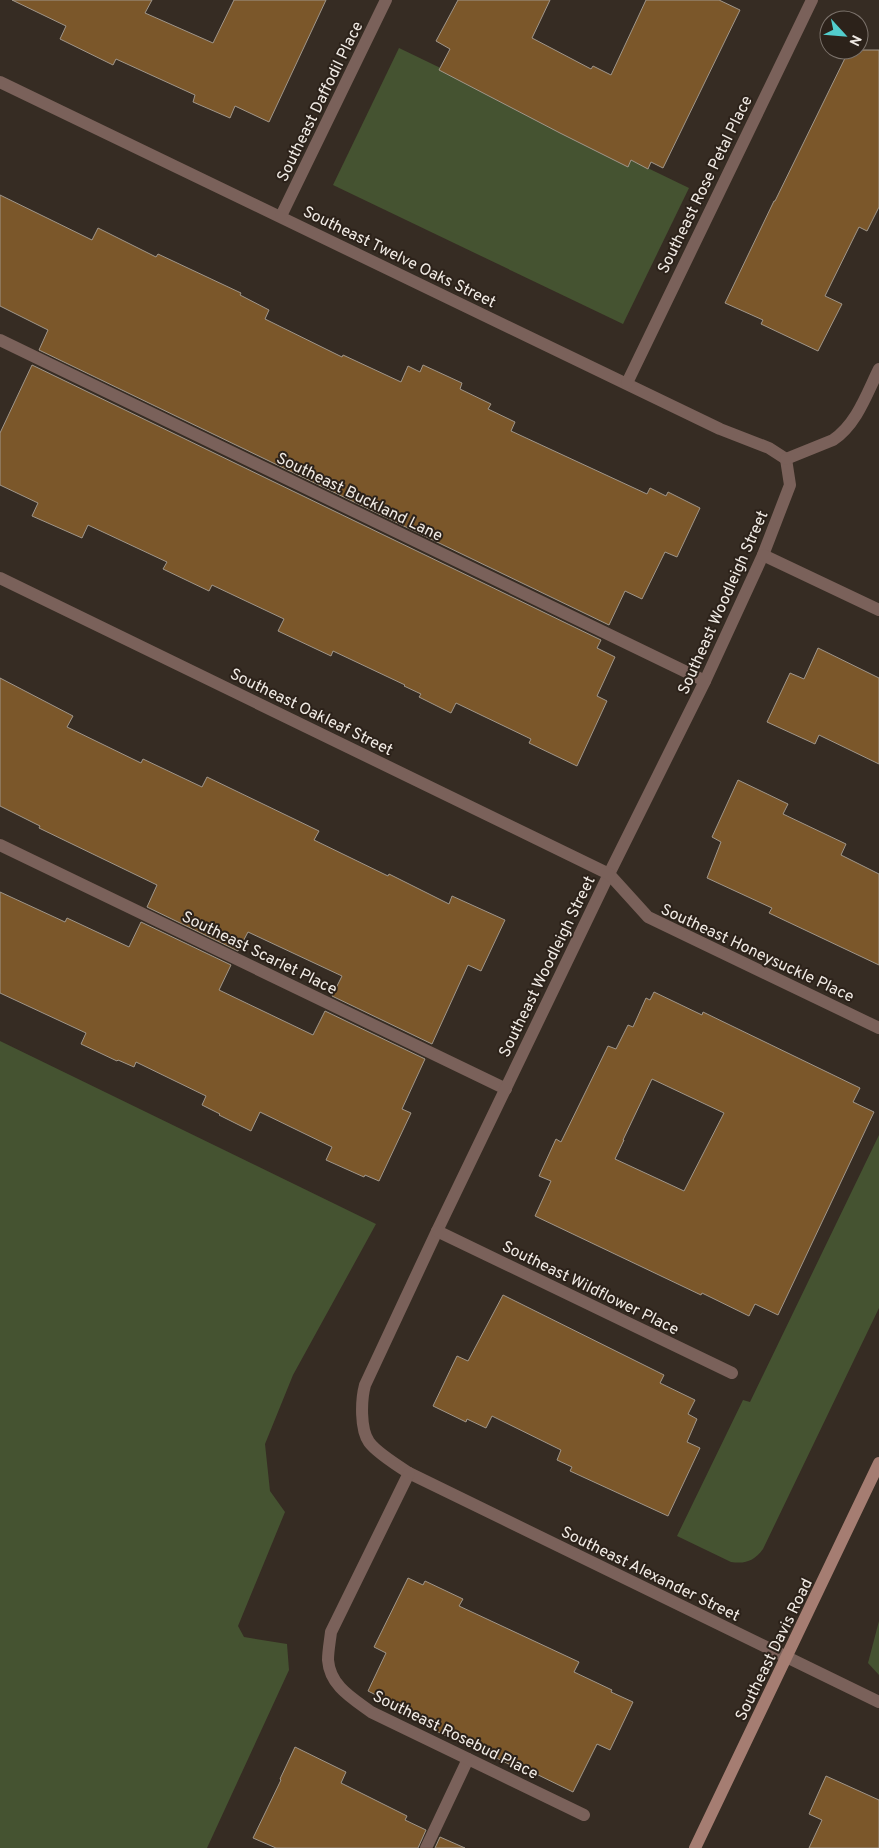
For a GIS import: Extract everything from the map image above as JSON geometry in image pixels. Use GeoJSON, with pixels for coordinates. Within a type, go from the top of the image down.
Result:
{"type":"FeatureCollection","features":[{"type":"Feature","properties":{"kind":"street","name":"Southeast Daffodil Place"},"geometry":{"type":"LineString","coordinates":[[281,216],[386,0]]}},
{"type":"Feature","properties":{"kind":"street","name":"Southeast Rose Petal Place"},"geometry":{"type":"LineString","coordinates":[[626,383],[812,0]]}},
{"type":"Feature","properties":{"kind":"street","name":"Southeast Twelve Oaks Street"},"geometry":{"type":"LineString","coordinates":[[0,82],[720,429],[769,448],[786,459]]}},
{"type":"Feature","properties":{"kind":"street","name":"Southeast Buckland Lane"},"geometry":{"type":"LineString","coordinates":[[0,340],[705,681]]}},
{"type":"Feature","properties":{"kind":"street"},"geometry":{"type":"LineString","coordinates":[[786,459],[840,436],[859,411],[879,369]]}},
{"type":"Feature","properties":{"kind":"street","name":"Southeast Woodleigh Street"},"geometry":{"type":"LineString","coordinates":[[409,1474],[370,1443],[364,1433],[362,1398],[365,1385],[609,874],[705,681],[763,555],[790,485],[786,459]]}},
{"type":"Feature","properties":{"kind":"street"},"geometry":{"type":"LineString","coordinates":[[763,555],[879,610]]}},
{"type":"Feature","properties":{"kind":"street","name":"Southeast Oakleaf Street"},"geometry":{"type":"LineString","coordinates":[[0,578],[609,874]]}},
{"type":"Feature","properties":{"kind":"street","name":"Southeast Scarlet Place"},"geometry":{"type":"LineString","coordinates":[[0,844],[506,1088]]}},
{"type":"Feature","properties":{"kind":"street","name":"Southeast Honeysuckle Place"},"geometry":{"type":"LineString","coordinates":[[609,874],[648,917],[879,1028]]}},
{"type":"Feature","properties":{"kind":"street","name":"Southeast Wildflower Place"},"geometry":{"type":"LineString","coordinates":[[437,1231],[732,1373]]}},
{"type":"Feature","properties":{"kind":"street","name":"Southeast Davis Road"},"geometry":{"type":"LineString","coordinates":[[695,1848],[879,1463]]}},
{"type":"Feature","properties":{"kind":"street","name":"Southeast Alexander Street"},"geometry":{"type":"LineString","coordinates":[[409,1474],[879,1702]]}},
{"type":"Feature","properties":{"kind":"street","name":"Southeast Rosebud Place"},"geometry":{"type":"LineString","coordinates":[[409,1474],[331,1632],[328,1659],[331,1672],[342,1691],[371,1712],[584,1815]]}},
{"type":"Feature","properties":{"kind":"street"},"geometry":{"type":"LineString","coordinates":[[426,1848],[468,1759]]}},
{"type":"Feature","properties":{"kind":"green space"},"geometry":{"type":"Polygon","coordinates":[[[399,48],[689,188],[623,324],[333,185],[399,48]]]}},
{"type":"Feature","properties":{"kind":"green space"},"geometry":{"type":"Polygon","coordinates":[[[0,1041],[376,1224],[293,1375],[265,1444],[270,1491],[285,1512],[238,1626],[244,1637],[287,1644],[289,1670],[207,1848],[0,1848],[0,1041]]]}},
{"type":"Feature","properties":{"kind":"green space"},"geometry":{"type":"Polygon","coordinates":[[[879,1135],[879,1308],[763,1549],[749,1561],[731,1562],[677,1536],[743,1400],[750,1402],[879,1135]]]}},
{"type":"Feature","properties":{"kind":"green space"},"geometry":{"type":"Polygon","coordinates":[[[879,1621],[879,1675],[868,1663],[879,1621]]]}},
{"type":"Feature","properties":{"kind":"building"},"geometry":{"type":"Polygon","coordinates":[[[12,0],[152,0],[145,13],[213,43],[234,0],[326,0],[269,122],[235,106],[230,118],[193,102],[195,95],[116,59],[113,65],[60,39],[66,26],[12,0]]]}},
{"type":"Feature","properties":{"kind":"building"},"geometry":{"type":"Polygon","coordinates":[[[458,0],[550,0],[532,38],[591,69],[593,66],[611,75],[646,0],[719,0],[740,10],[663,168],[651,162],[648,169],[631,160],[628,167],[439,70],[450,49],[436,41],[458,0]]]}},
{"type":"Feature","properties":{"kind":"building"},"geometry":{"type":"Polygon","coordinates":[[[869,50],[879,50],[879,207],[867,231],[859,227],[825,296],[842,304],[818,351],[761,324],[763,320],[725,303],[844,60],[869,60],[869,50]]]}},
{"type":"Feature","properties":{"kind":"building"},"geometry":{"type":"Polygon","coordinates":[[[0,195],[92,240],[98,228],[156,257],[158,254],[241,293],[240,295],[269,310],[265,319],[342,357],[343,355],[401,382],[408,366],[420,372],[423,365],[462,383],[460,389],[491,404],[488,409],[515,422],[511,431],[647,494],[650,488],[666,496],[668,492],[700,508],[677,557],[665,552],[642,599],[625,591],[609,625],[39,350],[48,330],[0,306],[0,195]]]}},
{"type":"Feature","properties":{"kind":"building"},"geometry":{"type":"Polygon","coordinates":[[[32,365],[601,640],[597,648],[615,657],[597,696],[607,701],[577,766],[529,743],[531,739],[456,703],[451,713],[419,697],[421,694],[405,685],[333,651],[331,656],[278,631],[284,619],[212,585],[209,591],[163,569],[167,562],[88,525],[82,538],[32,516],[38,503],[0,485],[0,433],[32,365]]]}},
{"type":"Feature","properties":{"kind":"building"},"geometry":{"type":"Polygon","coordinates":[[[818,648],[879,678],[879,764],[819,735],[815,744],[767,722],[790,673],[804,679],[818,648]]]}},
{"type":"Feature","properties":{"kind":"building"},"geometry":{"type":"Polygon","coordinates":[[[0,678],[73,716],[67,727],[141,763],[143,759],[202,787],[207,777],[319,831],[314,840],[388,876],[389,874],[449,904],[452,896],[505,920],[481,971],[468,965],[432,1044],[332,996],[342,976],[248,932],[238,951],[147,907],[157,885],[39,828],[40,826],[0,806],[0,678]]]}},
{"type":"Feature","properties":{"kind":"building"},"geometry":{"type":"Polygon","coordinates":[[[738,780],[788,804],[783,814],[846,844],[841,855],[879,874],[879,965],[769,913],[772,908],[707,878],[721,842],[712,837],[738,780]]]}},
{"type":"Feature","properties":{"kind":"building"},"geometry":{"type":"Polygon","coordinates":[[[0,892],[65,922],[67,918],[129,947],[141,922],[231,965],[219,990],[313,1035],[325,1011],[425,1059],[402,1109],[411,1113],[379,1181],[365,1175],[364,1177],[326,1160],[332,1147],[260,1112],[251,1131],[202,1105],[206,1096],[136,1062],[134,1067],[81,1044],[86,1033],[0,993],[0,892]]]}},
{"type":"Feature","properties":{"kind":"building"},"geometry":{"type":"Polygon","coordinates":[[[654,992],[702,1015],[703,1012],[860,1088],[853,1102],[874,1112],[778,1315],[755,1304],[749,1316],[535,1216],[551,1181],[539,1176],[556,1139],[561,1142],[608,1046],[616,1049],[628,1025],[633,1027],[646,998],[650,1000],[654,992]],[[652,1079],[615,1159],[684,1191],[724,1113],[652,1079]]]}},
{"type":"Feature","properties":{"kind":"building"},"geometry":{"type":"Polygon","coordinates":[[[503,1295],[664,1375],[660,1383],[695,1400],[688,1414],[697,1419],[687,1442],[700,1448],[668,1516],[570,1471],[572,1467],[557,1460],[561,1450],[492,1416],[486,1428],[467,1419],[466,1422],[433,1406],[457,1356],[468,1361],[503,1295]]]}},
{"type":"Feature","properties":{"kind":"building"},"geometry":{"type":"Polygon","coordinates":[[[408,1578],[423,1585],[425,1581],[463,1599],[459,1606],[579,1662],[574,1672],[633,1702],[610,1750],[597,1744],[573,1792],[526,1769],[525,1772],[430,1728],[432,1723],[368,1691],[386,1653],[374,1647],[408,1578]]]}},
{"type":"Feature","properties":{"kind":"building"},"geometry":{"type":"Polygon","coordinates":[[[295,1747],[346,1772],[341,1783],[407,1816],[405,1820],[426,1830],[418,1848],[276,1848],[253,1838],[295,1747]]]}},
{"type":"Feature","properties":{"kind":"building"},"geometry":{"type":"Polygon","coordinates":[[[826,1776],[879,1800],[879,1848],[809,1848],[822,1820],[809,1814],[826,1776]]]}},
{"type":"Feature","properties":{"kind":"building"},"geometry":{"type":"Polygon","coordinates":[[[440,1837],[465,1848],[435,1848],[440,1837]]]}}]}
